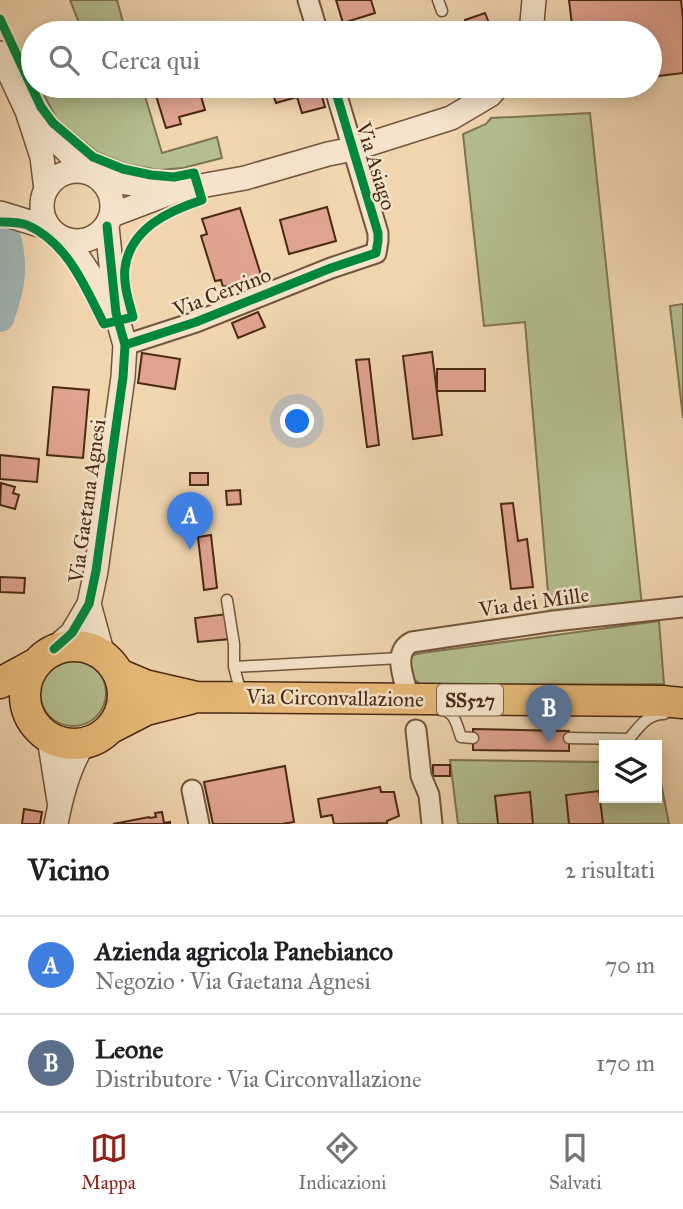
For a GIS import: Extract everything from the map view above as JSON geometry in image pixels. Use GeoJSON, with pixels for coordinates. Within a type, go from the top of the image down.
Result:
{"type":"FeatureCollection","features":[{"type":"Feature","properties":{"kind":"main road","name":"SS527"},"geometry":{"type":"LineString","coordinates":[[0,683],[70,645],[86,647],[111,665]]}},
{"type":"Feature","properties":{"kind":"main road"},"geometry":{"type":"LineString","coordinates":[[40,728],[26,710],[24,691],[29,672],[45,657]]}},
{"type":"Feature","properties":{"kind":"main road"},"geometry":{"type":"LineString","coordinates":[[111,665],[123,688],[123,702],[111,727]]}},
{"type":"Feature","properties":{"kind":"main road","name":"Via Circonvallazione"},"geometry":{"type":"LineString","coordinates":[[111,665],[145,685],[197,697],[294,697],[416,706],[662,701],[677,709]]}},
{"type":"Feature","properties":{"kind":"main road","name":"Via Circonvallazione"},"geometry":{"type":"LineString","coordinates":[[111,727],[146,710],[197,697]]}},
{"type":"Feature","properties":{"kind":"main road"},"geometry":{"type":"LineString","coordinates":[[0,707],[66,744],[84,743]]}},
{"type":"Feature","properties":{"kind":"main road","name":"SS527"},"geometry":{"type":"LineString","coordinates":[[84,743],[99,737],[111,727]]}},
{"type":"Feature","properties":{"kind":"street"},"geometry":{"type":"LineString","coordinates":[[308,0],[314,21]]}},
{"type":"Feature","properties":{"kind":"street"},"geometry":{"type":"LineString","coordinates":[[532,21],[534,0]]}},
{"type":"Feature","properties":{"kind":"street"},"geometry":{"type":"LineString","coordinates":[[0,53],[27,111],[42,157],[43,216],[116,313]]}},
{"type":"Feature","properties":{"kind":"street","name":"Via Asiago"},"geometry":{"type":"LineString","coordinates":[[331,268],[376,253],[378,241],[378,233],[338,98]]}},
{"type":"Feature","properties":{"kind":"street"},"geometry":{"type":"LineString","coordinates":[[6,212],[76,242],[93,238],[101,233],[109,221],[178,190],[245,178],[353,149],[452,118],[484,98]]}},
{"type":"Feature","properties":{"kind":"street"},"geometry":{"type":"LineString","coordinates":[[27,111],[108,189],[113,202],[109,221],[116,313]]}},
{"type":"Feature","properties":{"kind":"street"},"geometry":{"type":"LineString","coordinates":[[6,212],[44,196],[53,181],[62,175],[80,171],[94,176],[178,190]]}},
{"type":"Feature","properties":{"kind":"street","name":"Via Cervino"},"geometry":{"type":"LineString","coordinates":[[125,345],[196,322],[331,268]]}},
{"type":"Feature","properties":{"kind":"street","name":"Via Gaetana Agnesi"},"geometry":{"type":"LineString","coordinates":[[45,657],[72,633],[89,604],[96,571],[123,377],[125,345],[116,313]]}},
{"type":"Feature","properties":{"kind":"street","name":"Via Gaetana Agnesi"},"geometry":{"type":"LineString","coordinates":[[89,604],[111,665]]}},
{"type":"Feature","properties":{"kind":"street","name":"Via dei Mille"},"geometry":{"type":"LineString","coordinates":[[400,658],[404,648],[412,642],[554,621],[683,607]]}},
{"type":"Feature","properties":{"kind":"street"},"geometry":{"type":"LineString","coordinates":[[400,658],[416,706]]}},
{"type":"Feature","properties":{"kind":"street"},"geometry":{"type":"LineString","coordinates":[[40,728],[58,814]]}},
{"type":"Feature","properties":{"kind":"street"},"geometry":{"type":"LineString","coordinates":[[416,730],[422,779],[429,795],[432,824]]}},
{"type":"Feature","properties":{"kind":"street"},"geometry":{"type":"LineString","coordinates":[[58,814],[76,755],[84,743]]}},
{"type":"Feature","properties":{"kind":"street"},"geometry":{"type":"LineString","coordinates":[[192,790],[199,824]]}},
{"type":"Feature","properties":{"kind":"lane"},"geometry":{"type":"LineString","coordinates":[[438,0],[442,11]]}},
{"type":"Feature","properties":{"kind":"lane"},"geometry":{"type":"LineString","coordinates":[[227,600],[234,644],[234,667],[242,697]]}},
{"type":"Feature","properties":{"kind":"lane"},"geometry":{"type":"LineString","coordinates":[[234,667],[400,658]]}},
{"type":"Feature","properties":{"kind":"lane"},"geometry":{"type":"LineString","coordinates":[[416,706],[446,710],[453,715],[461,737],[473,738]]}},
{"type":"Feature","properties":{"kind":"lane"},"geometry":{"type":"LineString","coordinates":[[569,738],[629,738],[647,718],[677,709]]}},
{"type":"Feature","properties":{"kind":"green space"},"geometry":{"type":"Polygon","coordinates":[[[70,0],[117,0],[123,21],[78,21],[70,0]]]}},
{"type":"Feature","properties":{"kind":"green space"},"geometry":{"type":"Polygon","coordinates":[[[46,98],[146,98],[162,153],[217,137],[222,158],[183,168],[159,170],[126,164],[97,152],[57,119],[46,98]]]}},
{"type":"Feature","properties":{"kind":"green space"},"geometry":{"type":"Polygon","coordinates":[[[590,113],[642,606],[550,616],[525,322],[484,326],[463,134],[486,124],[491,118],[590,113]]]}},
{"type":"Feature","properties":{"kind":"green space"},"geometry":{"type":"Polygon","coordinates":[[[683,304],[683,418],[670,306],[683,304]]]}},
{"type":"Feature","properties":{"kind":"green space"},"geometry":{"type":"Polygon","coordinates":[[[659,621],[664,684],[421,685],[413,678],[410,661],[413,655],[659,621]]]}},
{"type":"Feature","properties":{"kind":"green space"},"geometry":{"type":"Polygon","coordinates":[[[73,660],[86,663],[96,670],[103,680],[106,693],[103,706],[96,716],[86,723],[73,726],[60,723],[50,716],[43,706],[40,693],[43,680],[50,670],[60,663],[73,660]]]}},
{"type":"Feature","properties":{"kind":"green space"},"geometry":{"type":"Polygon","coordinates":[[[450,760],[599,762],[599,803],[662,803],[662,788],[669,824],[458,824],[450,760]]]}},
{"type":"Feature","properties":{"kind":"building"},"geometry":{"type":"Polygon","coordinates":[[[336,0],[371,0],[375,13],[342,21],[336,0]]]}},
{"type":"Feature","properties":{"kind":"building"},"geometry":{"type":"Polygon","coordinates":[[[569,0],[681,0],[683,73],[662,76],[662,21],[572,21],[569,0]]]}},
{"type":"Feature","properties":{"kind":"building"},"geometry":{"type":"Polygon","coordinates":[[[485,13],[488,21],[465,21],[485,13]]]}},
{"type":"Feature","properties":{"kind":"building"},"geometry":{"type":"Polygon","coordinates":[[[157,98],[202,98],[205,110],[179,117],[181,124],[166,128],[157,98]]]}},
{"type":"Feature","properties":{"kind":"building"},"geometry":{"type":"Polygon","coordinates":[[[274,98],[294,98],[276,103],[274,98]]]}},
{"type":"Feature","properties":{"kind":"building"},"geometry":{"type":"Polygon","coordinates":[[[297,98],[322,98],[325,107],[302,113],[297,98]]]}},
{"type":"Feature","properties":{"kind":"building"},"geometry":{"type":"Polygon","coordinates":[[[327,207],[336,241],[289,254],[280,220],[327,207]]]}},
{"type":"Feature","properties":{"kind":"building"},"geometry":{"type":"Polygon","coordinates":[[[240,208],[261,275],[223,287],[221,280],[215,281],[201,236],[207,234],[202,219],[240,208]]]}},
{"type":"Feature","properties":{"kind":"building"},"geometry":{"type":"Polygon","coordinates":[[[258,312],[265,327],[238,338],[232,323],[258,312]]]}},
{"type":"Feature","properties":{"kind":"building"},"geometry":{"type":"Polygon","coordinates":[[[432,352],[442,435],[413,439],[403,356],[432,352]]]}},
{"type":"Feature","properties":{"kind":"building"},"geometry":{"type":"Polygon","coordinates":[[[142,353],[180,359],[175,389],[138,383],[142,353]]]}},
{"type":"Feature","properties":{"kind":"building"},"geometry":{"type":"Polygon","coordinates":[[[369,359],[379,445],[367,447],[356,360],[369,359]]]}},
{"type":"Feature","properties":{"kind":"building"},"geometry":{"type":"Polygon","coordinates":[[[437,369],[485,369],[485,391],[437,391],[437,369]]]}},
{"type":"Feature","properties":{"kind":"building"},"geometry":{"type":"Polygon","coordinates":[[[53,387],[89,390],[83,458],[47,455],[53,387]]]}},
{"type":"Feature","properties":{"kind":"building"},"geometry":{"type":"Polygon","coordinates":[[[0,455],[39,459],[37,482],[0,479],[0,455]]]}},
{"type":"Feature","properties":{"kind":"building"},"geometry":{"type":"Polygon","coordinates":[[[190,473],[208,473],[208,485],[190,485],[190,473]]]}},
{"type":"Feature","properties":{"kind":"building"},"geometry":{"type":"Polygon","coordinates":[[[1,483],[15,487],[13,493],[19,495],[15,509],[0,505],[1,483]]]}},
{"type":"Feature","properties":{"kind":"building"},"geometry":{"type":"Polygon","coordinates":[[[240,490],[241,504],[227,505],[226,491],[240,490]]]}},
{"type":"Feature","properties":{"kind":"building"},"geometry":{"type":"Polygon","coordinates":[[[513,503],[518,541],[527,539],[533,587],[511,589],[501,504],[513,503]]]}},
{"type":"Feature","properties":{"kind":"building"},"geometry":{"type":"Polygon","coordinates":[[[211,535],[217,588],[204,590],[198,537],[211,535]]]}},
{"type":"Feature","properties":{"kind":"building"},"geometry":{"type":"Polygon","coordinates":[[[0,577],[25,578],[24,593],[0,592],[0,577]]]}},
{"type":"Feature","properties":{"kind":"building"},"geometry":{"type":"Polygon","coordinates":[[[227,614],[230,639],[198,642],[195,618],[227,614]]]}},
{"type":"Feature","properties":{"kind":"building"},"geometry":{"type":"Polygon","coordinates":[[[473,729],[569,731],[569,751],[473,750],[473,729]]]}},
{"type":"Feature","properties":{"kind":"building"},"geometry":{"type":"Polygon","coordinates":[[[433,765],[450,765],[450,776],[433,776],[433,765]]]}},
{"type":"Feature","properties":{"kind":"building"},"geometry":{"type":"Polygon","coordinates":[[[285,766],[294,822],[213,824],[204,782],[285,766]]]}},
{"type":"Feature","properties":{"kind":"building"},"geometry":{"type":"Polygon","coordinates":[[[380,787],[381,792],[394,792],[399,816],[387,823],[334,824],[332,815],[321,817],[318,799],[380,787]]]}},
{"type":"Feature","properties":{"kind":"building"},"geometry":{"type":"Polygon","coordinates":[[[599,791],[603,824],[569,824],[566,795],[599,791]]]}},
{"type":"Feature","properties":{"kind":"building"},"geometry":{"type":"Polygon","coordinates":[[[530,792],[533,824],[498,824],[495,796],[530,792]]]}},
{"type":"Feature","properties":{"kind":"building"},"geometry":{"type":"Polygon","coordinates":[[[24,809],[42,812],[40,824],[22,824],[24,809]]]}},
{"type":"Feature","properties":{"kind":"building"},"geometry":{"type":"Polygon","coordinates":[[[162,812],[164,823],[170,824],[113,824],[156,817],[155,813],[162,812]]]}},
{"type":"Feature","properties":{"kind":"waterway"},"geometry":{"type":"LineString","coordinates":[[0,318],[11,273],[10,251],[4,227]]}},
{"type":"Feature","properties":{"kind":"cycle path"},"geometry":{"type":"LineString","coordinates":[[0,19],[21,64]]}},
{"type":"Feature","properties":{"kind":"cycle path"},"geometry":{"type":"LineString","coordinates":[[0,222],[27,225],[54,243],[74,267],[104,324],[133,317],[125,268],[134,242],[164,216],[202,200],[194,173],[174,177],[151,175],[123,169],[93,157],[53,123],[37,98]]}},
{"type":"Feature","properties":{"kind":"cycle path"},"geometry":{"type":"LineString","coordinates":[[125,345],[196,322],[331,268],[376,253],[378,233],[338,98]]}},
{"type":"Feature","properties":{"kind":"cycle path"},"geometry":{"type":"LineString","coordinates":[[54,649],[72,633],[89,604],[123,377],[125,345],[116,313],[107,226]]}},
{"type":"Feature","properties":{"kind":"place","name":"Azienda agricola Panebianco"},"geometry":{"type":"Point","coordinates":[190,550]}},
{"type":"Feature","properties":{"kind":"place","name":"Leone"},"geometry":{"type":"Point","coordinates":[549,743]}}]}
